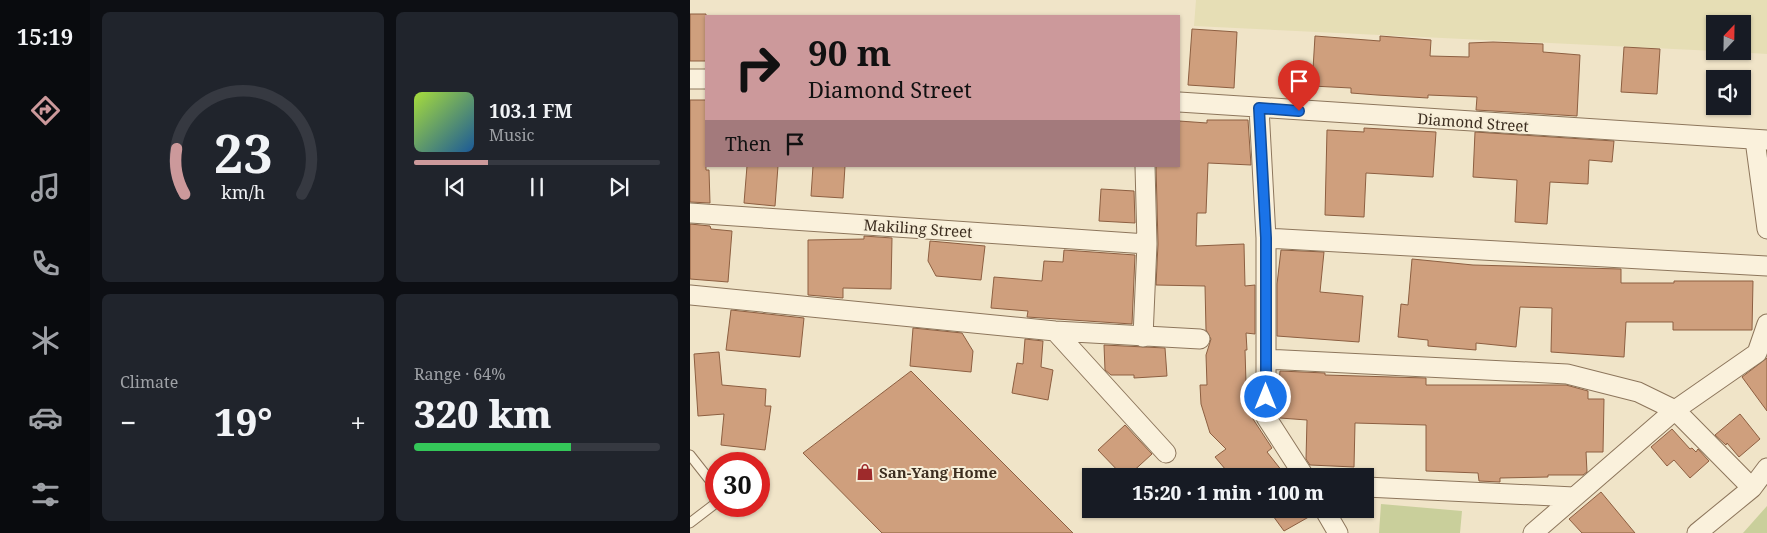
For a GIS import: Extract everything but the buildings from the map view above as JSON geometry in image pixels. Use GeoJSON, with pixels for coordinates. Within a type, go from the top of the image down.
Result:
{"type":"FeatureCollection","features":[{"type":"Feature","properties":{"kind":"street"},"geometry":{"type":"LineString","coordinates":[[690,79],[705,80]]}},
{"type":"Feature","properties":{"kind":"street","name":"Diamond Street"},"geometry":{"type":"LineString","coordinates":[[1180,102],[1761,140]]}},
{"type":"Feature","properties":{"kind":"street"},"geometry":{"type":"LineString","coordinates":[[1259,108],[1266,238],[1266,417],[1299,468]]}},
{"type":"Feature","properties":{"kind":"street"},"geometry":{"type":"LineString","coordinates":[[1761,140],[1767,229]]}},
{"type":"Feature","properties":{"kind":"street"},"geometry":{"type":"LineString","coordinates":[[1143,337],[1147,244],[1145,167]]}},
{"type":"Feature","properties":{"kind":"street","name":"Makiling Street"},"geometry":{"type":"LineString","coordinates":[[690,213],[1147,244]]}},
{"type":"Feature","properties":{"kind":"street"},"geometry":{"type":"LineString","coordinates":[[1266,238],[1767,266]]}},
{"type":"Feature","properties":{"kind":"street"},"geometry":{"type":"LineString","coordinates":[[690,294],[1055,331],[1143,337],[1200,338]]}},
{"type":"Feature","properties":{"kind":"street"},"geometry":{"type":"LineString","coordinates":[[1536,532],[1675,410],[1757,352],[1767,324]]}},
{"type":"Feature","properties":{"kind":"street"},"geometry":{"type":"LineString","coordinates":[[1055,331],[1166,453]]}},
{"type":"Feature","properties":{"kind":"street"},"geometry":{"type":"LineString","coordinates":[[1266,359],[1567,374],[1638,392],[1675,410],[1752,488]]}},
{"type":"Feature","properties":{"kind":"street"},"geometry":{"type":"LineString","coordinates":[[1697,533],[1752,488],[1767,468]]}},
{"type":"Feature","properties":{"kind":"street"},"geometry":{"type":"LineString","coordinates":[[1374,487],[1574,497]]}},
{"type":"Feature","properties":{"kind":"street"},"geometry":{"type":"LineString","coordinates":[[1329,518],[1338,533]]}},
{"type":"Feature","properties":{"kind":"lane"},"geometry":{"type":"LineString","coordinates":[[690,455],[705,474]]}},
{"type":"Feature","properties":{"kind":"lane"},"geometry":{"type":"LineString","coordinates":[[690,523],[705,511]]}},
{"type":"Feature","properties":{"kind":"shaded area"},"geometry":{"type":"Polygon","coordinates":[[[1196,0],[1767,0],[1767,54],[1751,53],[1751,15],[1706,15],[1706,51],[1194,26],[1196,0]]]}},
{"type":"Feature","properties":{"kind":"green space"},"geometry":{"type":"Polygon","coordinates":[[[1381,504],[1462,511],[1460,533],[1379,533],[1381,504]]]}},
{"type":"Feature","properties":{"kind":"green space"},"geometry":{"type":"Polygon","coordinates":[[[1767,506],[1767,533],[1743,533],[1767,506]]]}},
{"type":"Feature","properties":{"kind":"place","name":"San-Yang Home"},"geometry":{"type":"Point","coordinates":[865,472]}},
{"type":"Feature","properties":{"kind":"route"},"geometry":{"type":"LineString","coordinates":[[1266,397],[1266,238],[1259,108],[1299,111]]}}]}
